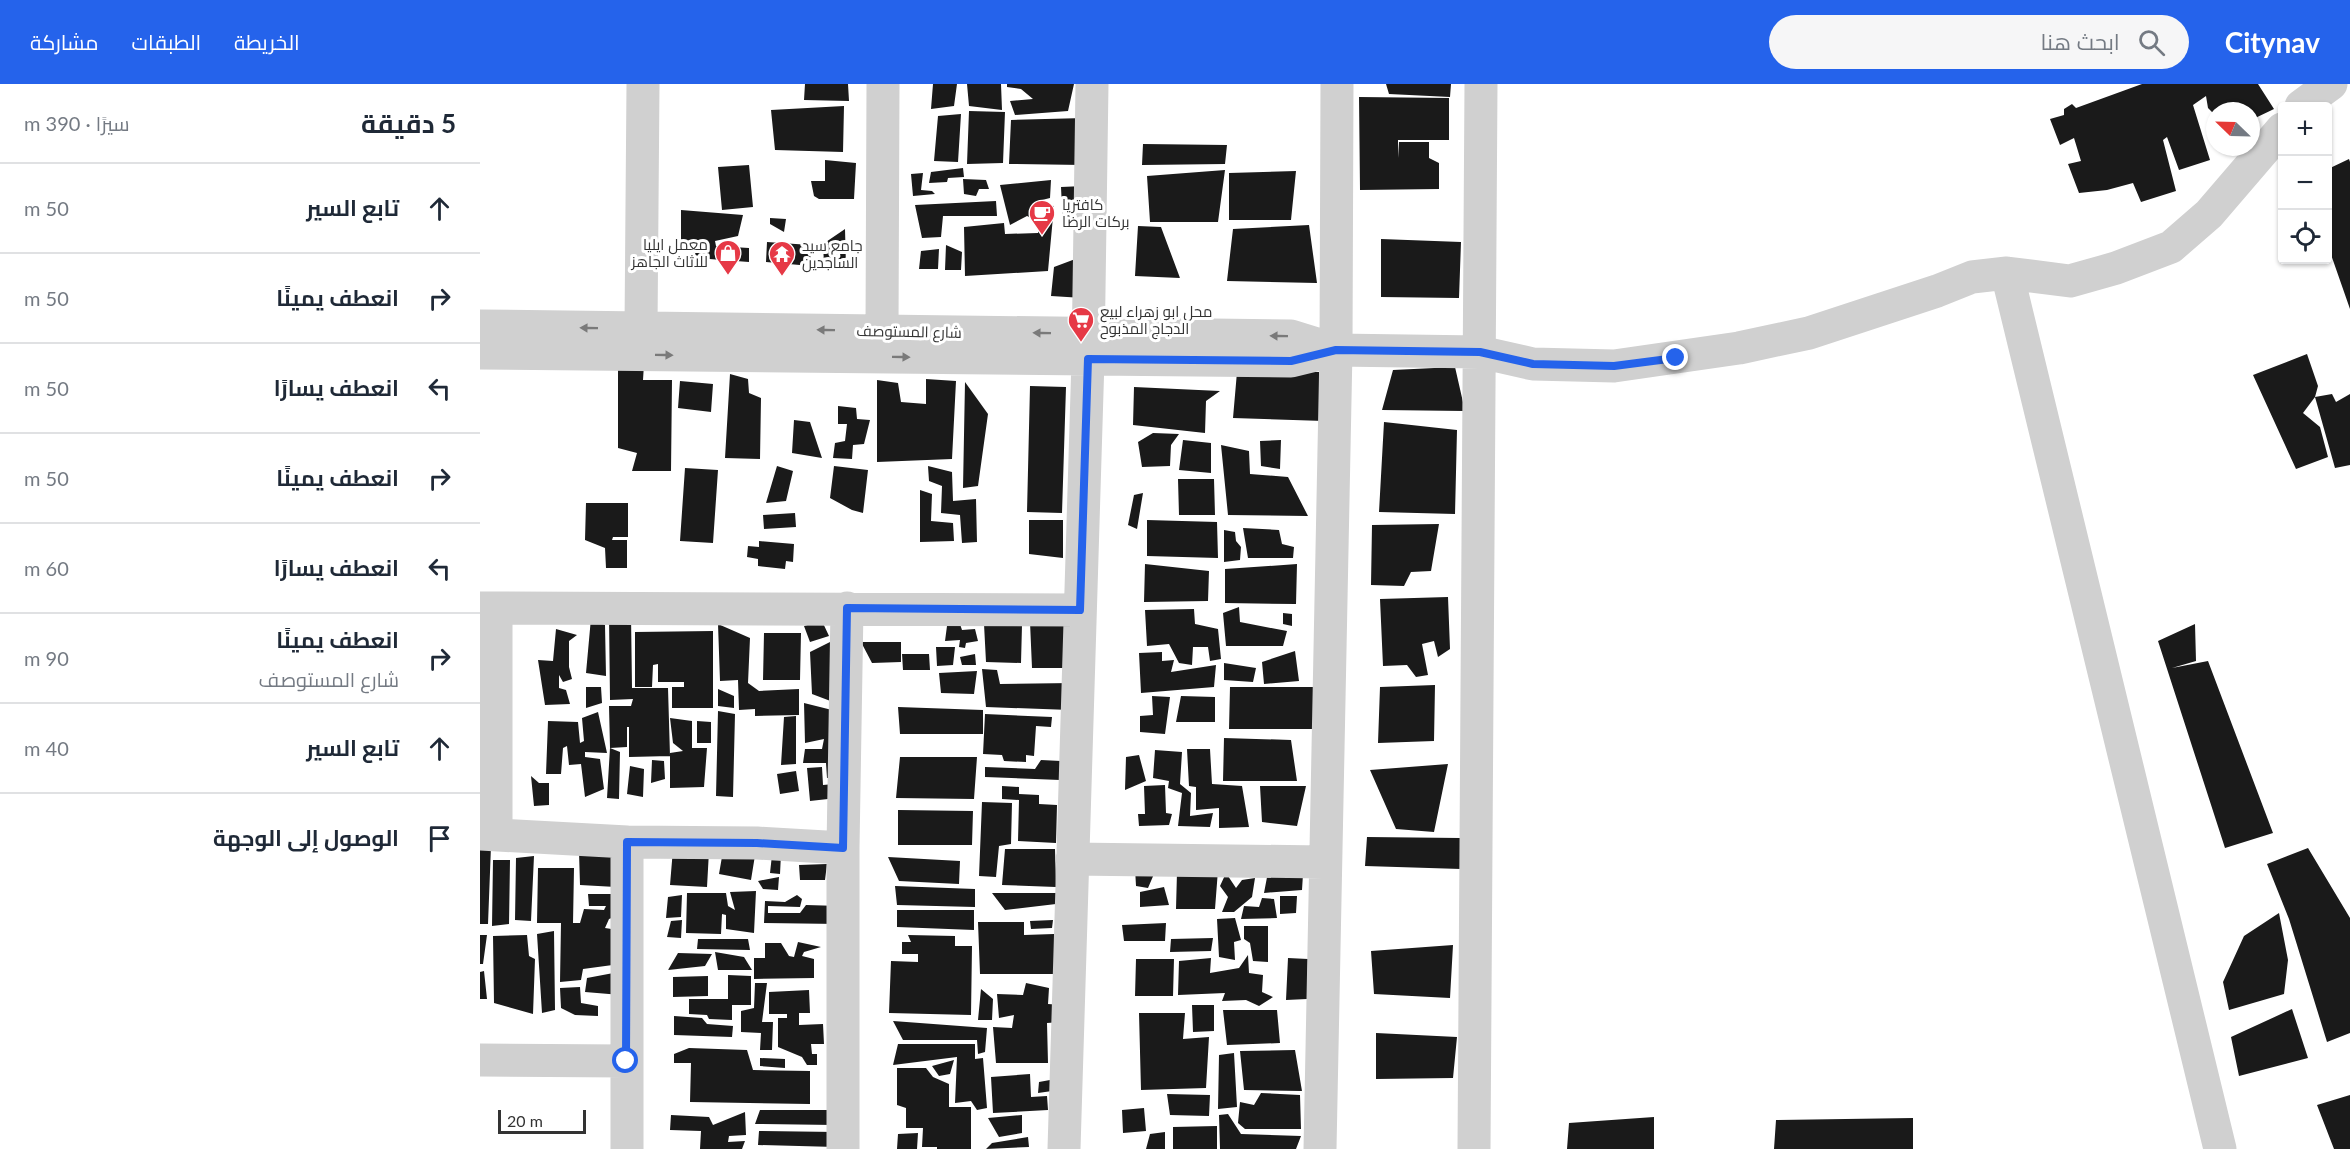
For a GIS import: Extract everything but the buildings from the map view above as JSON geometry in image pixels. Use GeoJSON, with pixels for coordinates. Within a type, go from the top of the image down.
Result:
{"type":"FeatureCollection","features":[{"type":"Feature","properties":{"kind":"street"},"geometry":{"type":"LineString","coordinates":[[641,328],[643,84]]}},
{"type":"Feature","properties":{"kind":"street"},"geometry":{"type":"LineString","coordinates":[[882,331],[883,84]]}},
{"type":"Feature","properties":{"kind":"street"},"geometry":{"type":"LineString","coordinates":[[1064,1149],[1088,346],[1093,148],[1092,84]]}},
{"type":"Feature","properties":{"kind":"street"},"geometry":{"type":"LineString","coordinates":[[1320,1149],[1336,350],[1337,84]]}},
{"type":"Feature","properties":{"kind":"street"},"geometry":{"type":"LineString","coordinates":[[1474,1149],[1481,84]]}},
{"type":"Feature","properties":{"kind":"street"},"geometry":{"type":"LineString","coordinates":[[2306,102],[2331,84]]}},
{"type":"Feature","properties":{"kind":"street","name":"شارع المستوصف"},"geometry":{"type":"LineString","coordinates":[[486,340],[1088,346],[1291,336],[1336,350],[1480,352],[1533,364],[1614,366],[1739,348],[1809,333],[1937,291],[1972,277],[2007,273],[2070,281],[2116,268],[2172,247],[2209,214],[2278,135]]}},
{"type":"Feature","properties":{"kind":"street"},"geometry":{"type":"LineString","coordinates":[[2007,273],[2220,1149]]}},
{"type":"Feature","properties":{"kind":"street","name":"شارع المستوصف"},"geometry":{"type":"LineString","coordinates":[[486,340],[641,328],[882,331],[1088,346]]}},
{"type":"Feature","properties":{"kind":"street"},"geometry":{"type":"LineString","coordinates":[[843,848],[757,843],[627,842],[488,834],[488,608],[1080,610]]}},
{"type":"Feature","properties":{"kind":"street"},"geometry":{"type":"LineString","coordinates":[[843,1149],[843,848],[847,608]]}},
{"type":"Feature","properties":{"kind":"street"},"geometry":{"type":"LineString","coordinates":[[627,842],[627,1149]]}},
{"type":"Feature","properties":{"kind":"street"},"geometry":{"type":"LineString","coordinates":[[1072,859],[1324,862]]}},
{"type":"Feature","properties":{"kind":"street"},"geometry":{"type":"LineString","coordinates":[[480,1060],[626,1061]]}},
{"type":"Feature","properties":{"kind":"place","name":"كافتريا بركات الرضا"},"geometry":{"type":"Point","coordinates":[1042,236]}},
{"type":"Feature","properties":{"kind":"place","name":"معمل ايليا للاثاث الجاهز"},"geometry":{"type":"Point","coordinates":[728,276]}},
{"type":"Feature","properties":{"kind":"place","name":"جامع سيد الساجدين"},"geometry":{"type":"Point","coordinates":[782,277]}},
{"type":"Feature","properties":{"kind":"place","name":"محل ابو زهراء لبيع الدجاج المذبوح"},"geometry":{"type":"Point","coordinates":[1081,343]}},
{"type":"Feature","properties":{"kind":"route"},"geometry":{"type":"LineString","coordinates":[[626,1061],[627,842],[757,843],[843,848],[847,608],[1080,610],[1088,359],[1291,361],[1336,350],[1480,352],[1533,364],[1614,366],[1676,358]]}}]}
